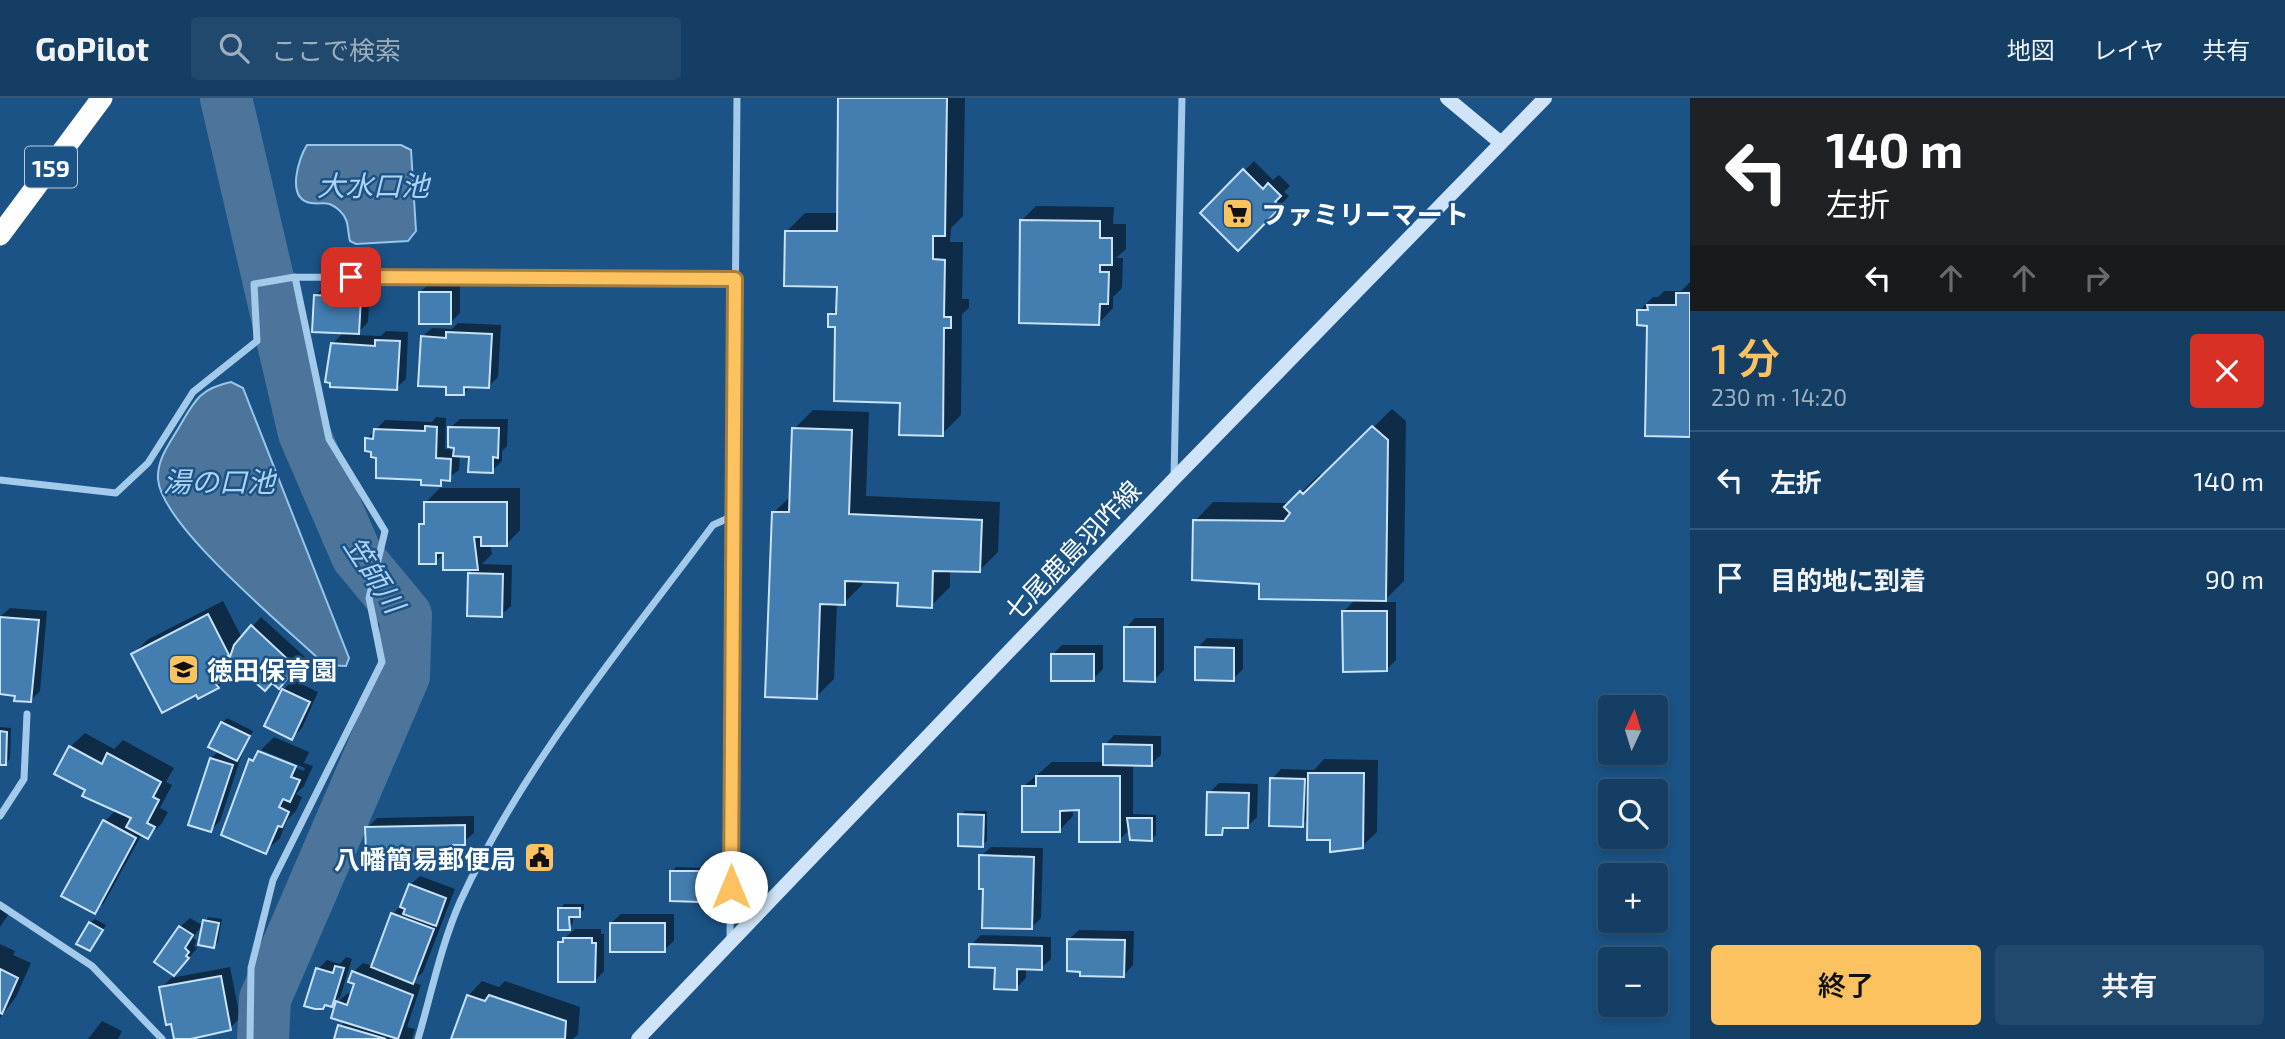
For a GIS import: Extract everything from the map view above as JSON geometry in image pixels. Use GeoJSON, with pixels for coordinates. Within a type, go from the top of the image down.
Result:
{"type":"FeatureCollection","features":[{"type":"Feature","properties":{"kind":"highway","name":"159"},"geometry":{"type":"LineString","coordinates":[[0,235],[102,98]]}},
{"type":"Feature","properties":{"kind":"main road"},"geometry":{"type":"LineString","coordinates":[[1447,98],[1500,143]]}},
{"type":"Feature","properties":{"kind":"main road","name":"七尾鹿島羽咋線"},"geometry":{"type":"LineString","coordinates":[[638,1039],[1174,479],[1545,98]]}},
{"type":"Feature","properties":{"kind":"street"},"geometry":{"type":"LineString","coordinates":[[730,940],[737,98]]}},
{"type":"Feature","properties":{"kind":"street"},"geometry":{"type":"LineString","coordinates":[[1174,479],[1182,98]]}},
{"type":"Feature","properties":{"kind":"street"},"geometry":{"type":"LineString","coordinates":[[0,480],[116,493],[148,463],[193,392],[257,341],[254,284],[295,277],[735,279]]}},
{"type":"Feature","properties":{"kind":"street"},"geometry":{"type":"LineString","coordinates":[[250,1039],[251,968],[273,880],[382,662],[369,598],[385,531],[328,439],[295,277]]}},
{"type":"Feature","properties":{"kind":"street"},"geometry":{"type":"LineString","coordinates":[[418,1039],[459,905],[505,814],[585,697],[713,525],[733,516]]}},
{"type":"Feature","properties":{"kind":"street"},"geometry":{"type":"LineString","coordinates":[[0,816],[24,779],[27,714]]}},
{"type":"Feature","properties":{"kind":"street"},"geometry":{"type":"LineString","coordinates":[[0,905],[92,967],[162,1039]]}},
{"type":"Feature","properties":{"kind":"water","name":"大水口池"},"geometry":{"type":"Polygon","coordinates":[[[307,145],[401,145],[411,150],[416,231],[408,241],[356,244],[350,241],[345,218],[336,207],[303,200],[298,194],[296,177],[307,145]]]}},
{"type":"Feature","properties":{"kind":"water","name":"湯の口池"},"geometry":{"type":"Polygon","coordinates":[[[231,382],[243,388],[349,658],[346,666],[325,665],[257,603],[202,549],[180,523],[165,499],[158,472],[167,446],[198,398],[211,388],[231,382]]]}},
{"type":"Feature","properties":{"kind":"building"},"geometry":{"type":"Polygon","coordinates":[[[838,98],[947,98],[945,236],[933,236],[933,259],[945,260],[944,317],[951,317],[951,328],[944,328],[943,436],[899,435],[900,403],[834,401],[835,327],[828,327],[828,314],[836,314],[837,287],[784,286],[785,231],[837,231],[838,98]]]}},
{"type":"Feature","properties":{"kind":"building"},"geometry":{"type":"Polygon","coordinates":[[[1243,169],[1263,189],[1268,183],[1281,196],[1275,202],[1281,207],[1238,251],[1200,213],[1243,169]]]}},
{"type":"Feature","properties":{"kind":"building"},"geometry":{"type":"Polygon","coordinates":[[[1020,220],[1100,221],[1100,238],[1112,238],[1112,265],[1100,265],[1100,272],[1109,272],[1108,304],[1100,304],[1099,325],[1019,323],[1020,220]]]}},
{"type":"Feature","properties":{"kind":"building"},"geometry":{"type":"Polygon","coordinates":[[[419,292],[451,292],[451,324],[419,324],[419,292]]]}},
{"type":"Feature","properties":{"kind":"building"},"geometry":{"type":"Polygon","coordinates":[[[1676,293],[1690,293],[1690,437],[1645,436],[1647,326],[1637,325],[1637,310],[1648,310],[1647,305],[1676,305],[1676,293]]]}},
{"type":"Feature","properties":{"kind":"building"},"geometry":{"type":"Polygon","coordinates":[[[314,295],[361,297],[359,334],[312,332],[314,295]]]}},
{"type":"Feature","properties":{"kind":"building"},"geometry":{"type":"Polygon","coordinates":[[[446,332],[492,334],[489,388],[464,387],[464,395],[446,395],[446,387],[418,386],[421,336],[446,338],[446,332]]]}},
{"type":"Feature","properties":{"kind":"building"},"geometry":{"type":"Polygon","coordinates":[[[375,340],[400,341],[397,390],[330,387],[330,383],[325,382],[331,343],[375,346],[375,340]]]}},
{"type":"Feature","properties":{"kind":"building"},"geometry":{"type":"Polygon","coordinates":[[[425,426],[437,427],[436,458],[451,459],[450,481],[441,480],[441,486],[421,485],[421,480],[376,478],[376,458],[371,457],[371,452],[365,451],[365,438],[373,439],[374,429],[425,431],[425,426]]]}},
{"type":"Feature","properties":{"kind":"building"},"geometry":{"type":"Polygon","coordinates":[[[1372,426],[1388,440],[1386,601],[1259,599],[1259,584],[1192,580],[1193,520],[1284,521],[1290,513],[1284,507],[1300,491],[1303,494],[1372,426]]]}},
{"type":"Feature","properties":{"kind":"building"},"geometry":{"type":"Polygon","coordinates":[[[448,427],[499,428],[498,458],[493,457],[493,473],[468,472],[469,457],[453,456],[454,448],[448,447],[448,427]]]}},
{"type":"Feature","properties":{"kind":"building"},"geometry":{"type":"Polygon","coordinates":[[[792,428],[852,430],[849,514],[982,520],[980,572],[933,571],[932,608],[897,606],[898,583],[845,581],[845,605],[820,604],[817,699],[765,697],[772,512],[789,512],[792,428]]]}},
{"type":"Feature","properties":{"kind":"building"},"geometry":{"type":"Polygon","coordinates":[[[424,502],[507,502],[507,546],[481,546],[481,537],[474,537],[478,570],[443,570],[443,553],[436,553],[436,564],[419,564],[419,524],[424,524],[424,502]]]}},
{"type":"Feature","properties":{"kind":"building"},"geometry":{"type":"Polygon","coordinates":[[[468,573],[503,574],[502,617],[467,616],[468,573]]]}},
{"type":"Feature","properties":{"kind":"building"},"geometry":{"type":"Polygon","coordinates":[[[1342,611],[1387,611],[1387,671],[1343,672],[1342,611]]]}},
{"type":"Feature","properties":{"kind":"building"},"geometry":{"type":"Polygon","coordinates":[[[208,614],[229,655],[224,658],[234,674],[216,684],[219,688],[198,699],[196,695],[162,713],[131,654],[208,614]]]}},
{"type":"Feature","properties":{"kind":"building"},"geometry":{"type":"Polygon","coordinates":[[[0,617],[39,620],[31,702],[14,701],[15,696],[0,694],[0,617]]]}},
{"type":"Feature","properties":{"kind":"building"},"geometry":{"type":"Polygon","coordinates":[[[251,625],[296,667],[279,689],[272,683],[265,691],[229,660],[234,645],[251,625]]]}},
{"type":"Feature","properties":{"kind":"building"},"geometry":{"type":"Polygon","coordinates":[[[1124,627],[1155,627],[1155,682],[1124,681],[1124,627]]]}},
{"type":"Feature","properties":{"kind":"building"},"geometry":{"type":"Polygon","coordinates":[[[1195,647],[1234,648],[1234,681],[1195,680],[1195,647]]]}},
{"type":"Feature","properties":{"kind":"building"},"geometry":{"type":"Polygon","coordinates":[[[1051,654],[1094,654],[1094,681],[1051,681],[1051,654]]]}},
{"type":"Feature","properties":{"kind":"building"},"geometry":{"type":"Polygon","coordinates":[[[282,689],[310,702],[292,740],[264,726],[282,689]]]}},
{"type":"Feature","properties":{"kind":"building"},"geometry":{"type":"Polygon","coordinates":[[[221,722],[250,736],[237,761],[208,747],[221,722]]]}},
{"type":"Feature","properties":{"kind":"building"},"geometry":{"type":"Polygon","coordinates":[[[0,731],[7,732],[6,765],[0,765],[0,731]]]}},
{"type":"Feature","properties":{"kind":"building"},"geometry":{"type":"Polygon","coordinates":[[[1103,744],[1152,745],[1152,766],[1103,765],[1103,744]]]}},
{"type":"Feature","properties":{"kind":"building"},"geometry":{"type":"Polygon","coordinates":[[[69,746],[102,764],[107,753],[161,782],[153,797],[159,800],[147,823],[155,827],[148,839],[126,827],[131,818],[82,796],[85,790],[54,774],[69,746]]]}},
{"type":"Feature","properties":{"kind":"building"},"geometry":{"type":"Polygon","coordinates":[[[258,751],[296,766],[291,777],[300,780],[290,802],[283,799],[279,807],[289,812],[282,827],[278,826],[266,854],[221,835],[249,759],[253,761],[258,751]]]}},
{"type":"Feature","properties":{"kind":"building"},"geometry":{"type":"Polygon","coordinates":[[[210,758],[233,765],[211,832],[188,825],[210,758]]]}},
{"type":"Feature","properties":{"kind":"building"},"geometry":{"type":"Polygon","coordinates":[[[1308,773],[1364,773],[1363,848],[1330,852],[1330,840],[1307,840],[1308,773]]]}},
{"type":"Feature","properties":{"kind":"building"},"geometry":{"type":"Polygon","coordinates":[[[1036,776],[1120,776],[1120,842],[1079,842],[1079,810],[1060,811],[1060,832],[1022,832],[1022,786],[1036,786],[1036,776]]]}},
{"type":"Feature","properties":{"kind":"building"},"geometry":{"type":"Polygon","coordinates":[[[1270,778],[1305,779],[1303,827],[1269,826],[1270,778]]]}},
{"type":"Feature","properties":{"kind":"building"},"geometry":{"type":"Polygon","coordinates":[[[1207,792],[1249,793],[1248,828],[1223,828],[1222,835],[1206,835],[1207,792]]]}},
{"type":"Feature","properties":{"kind":"building"},"geometry":{"type":"Polygon","coordinates":[[[958,814],[984,815],[983,847],[958,846],[958,814]]]}},
{"type":"Feature","properties":{"kind":"building"},"geometry":{"type":"Polygon","coordinates":[[[1127,818],[1152,818],[1152,841],[1130,840],[1127,818]]]}},
{"type":"Feature","properties":{"kind":"building"},"geometry":{"type":"Polygon","coordinates":[[[103,820],[136,838],[95,914],[61,896],[103,820]]]}},
{"type":"Feature","properties":{"kind":"building"},"geometry":{"type":"Polygon","coordinates":[[[465,825],[465,845],[453,845],[453,864],[411,864],[411,859],[373,857],[373,852],[366,852],[365,827],[465,825]]]}},
{"type":"Feature","properties":{"kind":"building"},"geometry":{"type":"Polygon","coordinates":[[[979,855],[1034,857],[1032,929],[982,928],[983,889],[979,889],[979,855]]]}},
{"type":"Feature","properties":{"kind":"building"},"geometry":{"type":"Polygon","coordinates":[[[670,871],[700,871],[700,902],[670,901],[670,871]]]}},
{"type":"Feature","properties":{"kind":"building"},"geometry":{"type":"Polygon","coordinates":[[[409,884],[446,898],[436,926],[403,914],[405,909],[400,907],[409,884]]]}},
{"type":"Feature","properties":{"kind":"building"},"geometry":{"type":"Polygon","coordinates":[[[558,908],[580,908],[580,917],[569,917],[570,930],[558,930],[558,908]]]}},
{"type":"Feature","properties":{"kind":"building"},"geometry":{"type":"Polygon","coordinates":[[[391,913],[434,929],[413,984],[371,967],[391,913]]]}},
{"type":"Feature","properties":{"kind":"building"},"geometry":{"type":"Polygon","coordinates":[[[203,920],[219,923],[214,948],[198,945],[203,920]]]}},
{"type":"Feature","properties":{"kind":"building"},"geometry":{"type":"Polygon","coordinates":[[[89,922],[103,930],[90,951],[76,944],[89,922]]]}},
{"type":"Feature","properties":{"kind":"building"},"geometry":{"type":"Polygon","coordinates":[[[610,923],[665,923],[665,952],[610,952],[610,923]]]}},
{"type":"Feature","properties":{"kind":"building"},"geometry":{"type":"Polygon","coordinates":[[[179,926],[193,935],[185,948],[189,952],[186,956],[189,958],[174,976],[154,962],[179,926]]]}},
{"type":"Feature","properties":{"kind":"building"},"geometry":{"type":"Polygon","coordinates":[[[563,938],[592,938],[592,943],[596,943],[595,982],[558,982],[558,942],[563,942],[563,938]]]}},
{"type":"Feature","properties":{"kind":"building"},"geometry":{"type":"Polygon","coordinates":[[[1067,939],[1125,940],[1124,977],[1080,976],[1080,972],[1067,971],[1067,939]]]}},
{"type":"Feature","properties":{"kind":"building"},"geometry":{"type":"Polygon","coordinates":[[[969,944],[1042,946],[1042,970],[1017,969],[1017,990],[994,989],[995,968],[969,967],[969,944]]]}},
{"type":"Feature","properties":{"kind":"building"},"geometry":{"type":"Polygon","coordinates":[[[335,966],[344,968],[332,1007],[325,1005],[323,1009],[315,1009],[304,1006],[316,968],[333,973],[335,966]]]}},
{"type":"Feature","properties":{"kind":"building"},"geometry":{"type":"Polygon","coordinates":[[[0,969],[18,978],[2,1014],[0,1013],[0,969]]]}},
{"type":"Feature","properties":{"kind":"building"},"geometry":{"type":"Polygon","coordinates":[[[352,971],[413,995],[398,1039],[331,1018],[336,1001],[347,1005],[354,984],[348,982],[352,971]]]}},
{"type":"Feature","properties":{"kind":"building"},"geometry":{"type":"Polygon","coordinates":[[[221,976],[231,1030],[191,1039],[174,1039],[171,1024],[166,1025],[159,987],[221,976]]]}},
{"type":"Feature","properties":{"kind":"building"},"geometry":{"type":"Polygon","coordinates":[[[467,995],[485,1001],[489,995],[566,1021],[565,1039],[451,1039],[467,995]]]}},
{"type":"Feature","properties":{"kind":"building"},"geometry":{"type":"Polygon","coordinates":[[[338,1025],[386,1039],[334,1039],[338,1025]]]}},
{"type":"Feature","properties":{"kind":"waterway","name":"笠師川"},"geometry":{"type":"LineString","coordinates":[[226,98],[304,433],[357,556],[406,615],[404,676],[265,999],[263,1039]]}},
{"type":"Feature","properties":{"kind":"place","name":"ファミリーマート"},"geometry":{"type":"Point","coordinates":[1238,213]}},
{"type":"Feature","properties":{"kind":"place","name":"徳田保育園"},"geometry":{"type":"Point","coordinates":[184,669]}},
{"type":"Feature","properties":{"kind":"place","name":"八幡簡易郵便局"},"geometry":{"type":"Point","coordinates":[539,858]}},
{"type":"Feature","properties":{"kind":"route"},"geometry":{"type":"LineString","coordinates":[[351,277],[735,279],[731,887]]}}]}
